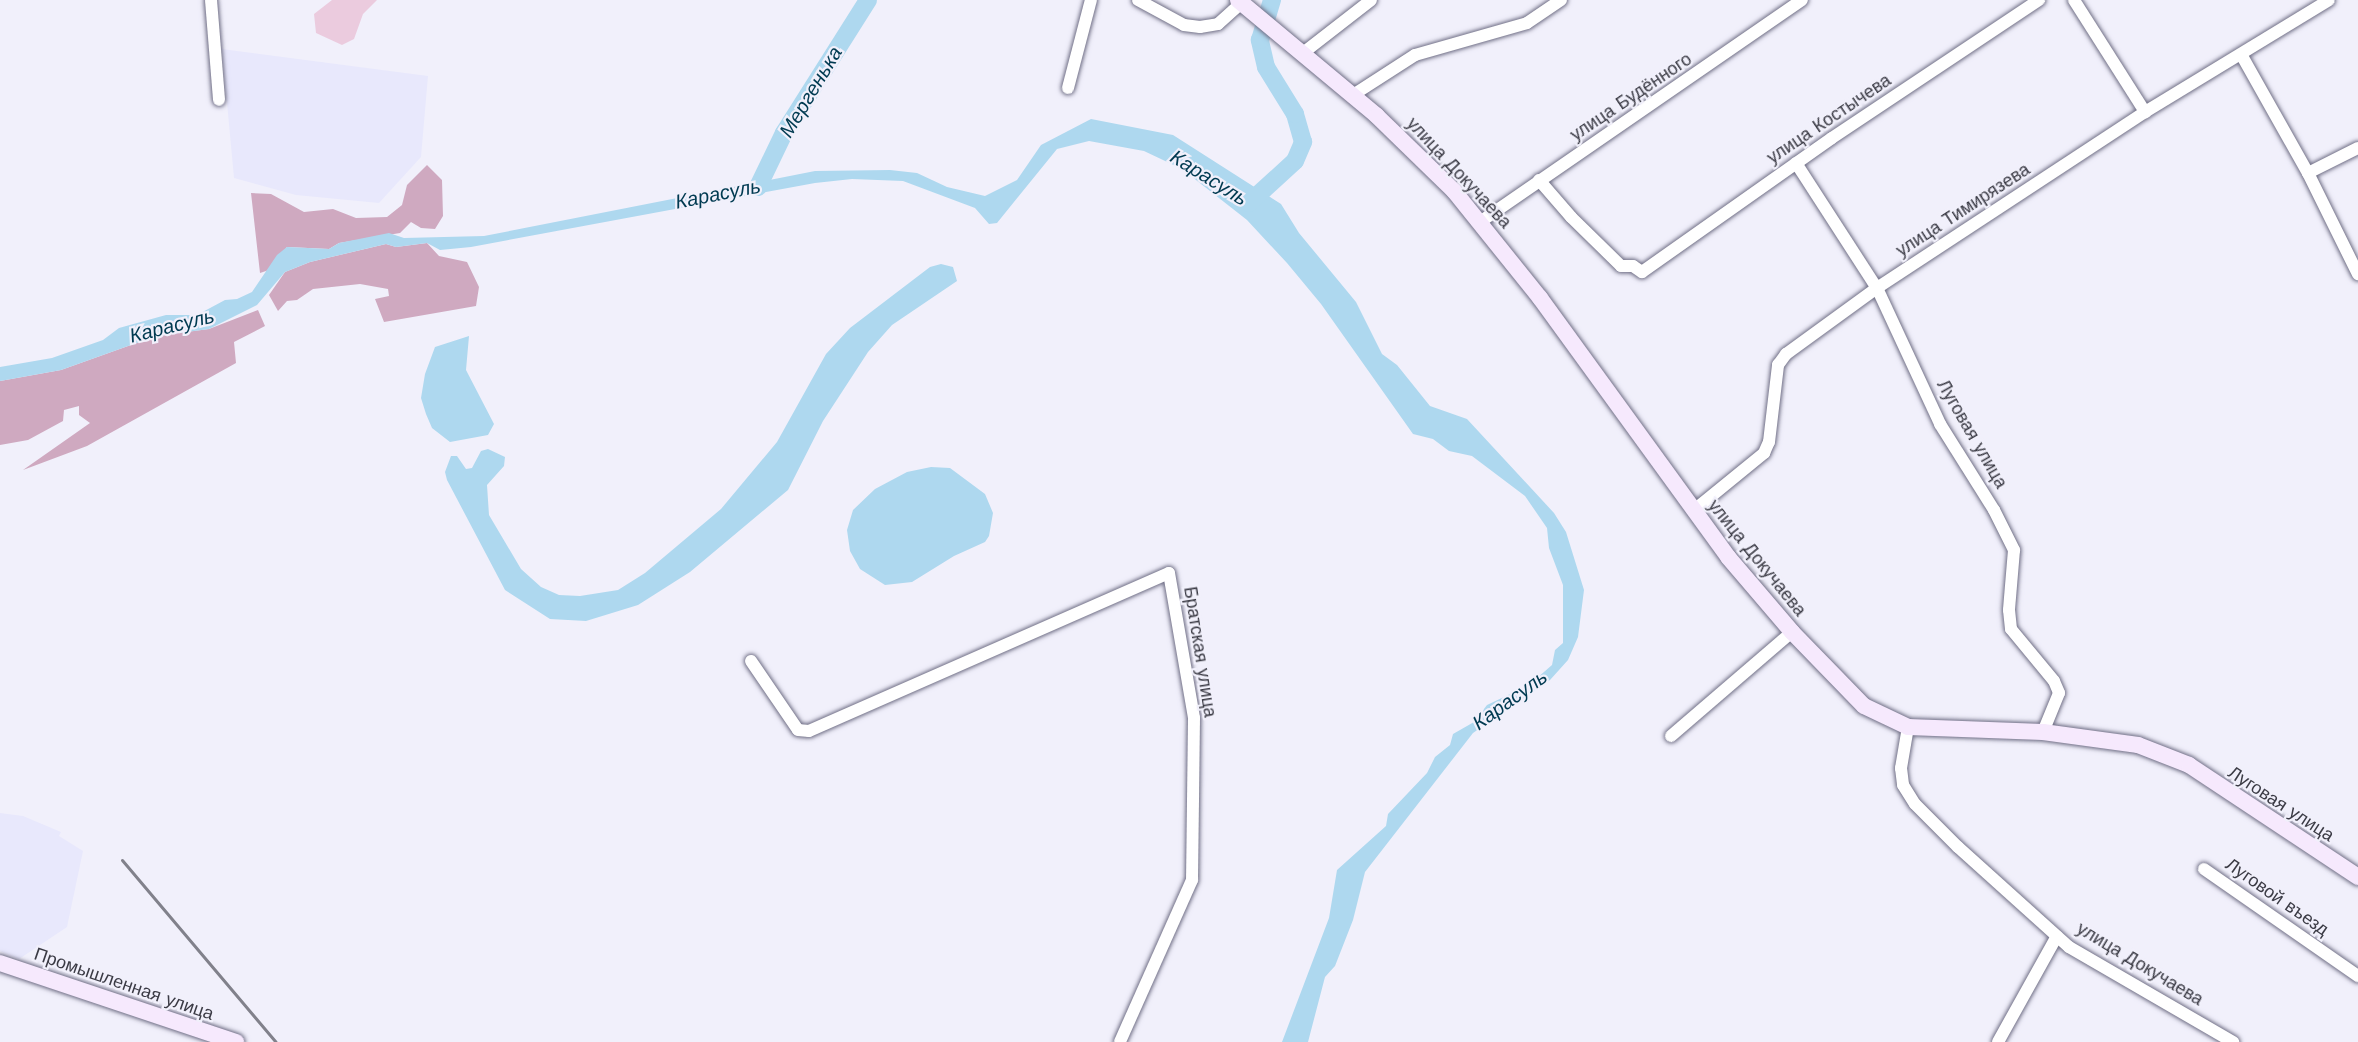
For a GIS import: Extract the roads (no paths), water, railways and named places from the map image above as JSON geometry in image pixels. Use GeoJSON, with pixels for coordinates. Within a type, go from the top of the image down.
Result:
{"type":"FeatureCollection","features":[{"type":"Feature","properties":{"kind":"main road","name":"улица Докучаева"},"geometry":{"type":"LineString","coordinates":[[1240,1],[1258,19],[1353,95],[1430,166],[1480,222],[1540,298],[1693,511],[1792,632],[1864,706],[1890,722],[1908,727]]}},
{"type":"Feature","properties":{"kind":"main road","name":"Луговая улица"},"geometry":{"type":"LineString","coordinates":[[1908,727],[2043,732],[2138,746],[2189,765],[2358,877]]}},
{"type":"Feature","properties":{"kind":"main road","name":"Промышленная улица"},"geometry":{"type":"LineString","coordinates":[[0,963],[236,1042]]}},
{"type":"Feature","properties":{"kind":"street"},"geometry":{"type":"LineString","coordinates":[[211,0],[219,100]]}},
{"type":"Feature","properties":{"kind":"street"},"geometry":{"type":"LineString","coordinates":[[1068,88],[1091,0]]}},
{"type":"Feature","properties":{"kind":"street"},"geometry":{"type":"LineString","coordinates":[[1138,0],[1184,25],[1200,27],[1218,24],[1240,1]]}},
{"type":"Feature","properties":{"kind":"street"},"geometry":{"type":"LineString","coordinates":[[1303,53],[1371,0]]}},
{"type":"Feature","properties":{"kind":"street"},"geometry":{"type":"LineString","coordinates":[[1353,95],[1415,55],[1527,23],[1561,0]]}},
{"type":"Feature","properties":{"kind":"street","name":"улица Будённого"},"geometry":{"type":"LineString","coordinates":[[1480,222],[1802,0]]}},
{"type":"Feature","properties":{"kind":"street","name":"улица Костычева"},"geometry":{"type":"LineString","coordinates":[[1539,180],[1570,217],[1621,266],[1634,266],[1642,272],[1796,163],[2039,0]]}},
{"type":"Feature","properties":{"kind":"street"},"geometry":{"type":"LineString","coordinates":[[2074,0],[2145,112]]}},
{"type":"Feature","properties":{"kind":"street","name":"улица Тимирязева"},"geometry":{"type":"LineString","coordinates":[[1693,511],[1764,453],[1769,442],[1778,365],[1786,354],[1877,288],[2145,112],[2242,56],[2330,0]]}},
{"type":"Feature","properties":{"kind":"street"},"geometry":{"type":"LineString","coordinates":[[2242,56],[2308,173],[2358,274]]}},
{"type":"Feature","properties":{"kind":"street"},"geometry":{"type":"LineString","coordinates":[[2308,173],[2358,148]]}},
{"type":"Feature","properties":{"kind":"street","name":"Луговая улица"},"geometry":{"type":"LineString","coordinates":[[1796,163],[1877,288],[1940,424],[1994,510],[2014,550],[2009,610],[2011,629],[2054,681],[2058,693],[2043,732]]}},
{"type":"Feature","properties":{"kind":"street","name":"Братская улица"},"geometry":{"type":"LineString","coordinates":[[751,662],[798,730],[809,731],[1169,573],[1194,718],[1192,880],[1120,1042]]}},
{"type":"Feature","properties":{"kind":"street"},"geometry":{"type":"LineString","coordinates":[[1671,736],[1792,632]]}},
{"type":"Feature","properties":{"kind":"street","name":"улица Докучаева"},"geometry":{"type":"LineString","coordinates":[[1908,727],[1901,775],[1908,795],[1958,847],[2056,936],[2233,1042]]}},
{"type":"Feature","properties":{"kind":"street","name":"Луговой въезд"},"geometry":{"type":"LineString","coordinates":[[2204,869],[2358,976]]}},
{"type":"Feature","properties":{"kind":"street"},"geometry":{"type":"LineString","coordinates":[[1998,1042],[2056,936]]}},
{"type":"Feature","properties":{"kind":"water","name":"Карасуль"},"geometry":{"type":"Polygon","coordinates":[[[1091,119],[1173,135],[1281,204],[1299,233],[1356,302],[1382,354],[1397,365],[1430,406],[1467,419],[1554,513],[1566,532],[1584,590],[1578,637],[1568,660],[1550,680],[1473,733],[1365,872],[1353,920],[1335,966],[1325,977],[1308,1042],[1282,1042],[1329,918],[1337,870],[1386,826],[1388,814],[1427,773],[1435,757],[1450,745],[1453,734],[1474,722],[1487,705],[1529,685],[1552,665],[1555,650],[1563,643],[1563,585],[1549,548],[1547,528],[1525,496],[1472,456],[1449,451],[1433,439],[1413,434],[1321,304],[1287,263],[1247,220],[1182,169],[1144,151],[1089,141],[1057,149],[997,223],[989,224],[975,208],[903,181],[852,179],[815,183],[471,247],[440,250],[427,243],[396,247],[386,244],[310,262],[285,272],[257,305],[209,329],[156,336],[61,370],[0,381],[0,367],[52,358],[103,340],[119,328],[166,315],[197,315],[225,300],[237,299],[252,292],[277,255],[287,247],[329,249],[339,243],[389,233],[404,238],[484,236],[815,171],[890,170],[917,173],[947,187],[985,196],[1017,180],[1041,145],[1091,119]]]}},
{"type":"Feature","properties":{"kind":"water"},"geometry":{"type":"Polygon","coordinates":[[[941,264],[953,267],[957,281],[892,325],[868,352],[823,421],[788,490],[690,572],[638,605],[586,621],[550,619],[505,590],[447,480],[445,472],[451,456],[457,456],[466,469],[472,468],[481,451],[488,449],[505,457],[504,466],[487,485],[489,515],[521,569],[541,587],[559,595],[580,596],[618,590],[645,573],[721,509],[777,442],[826,354],[850,328],[930,267],[941,264]]]}},
{"type":"Feature","properties":{"kind":"water"},"geometry":{"type":"Polygon","coordinates":[[[469,336],[466,370],[494,424],[488,435],[450,442],[432,428],[426,414],[421,398],[425,374],[435,347],[469,336]]]}},
{"type":"Feature","properties":{"kind":"water"},"geometry":{"type":"Polygon","coordinates":[[[931,467],[950,468],[985,494],[993,513],[989,536],[985,542],[954,556],[912,582],[885,585],[860,569],[850,551],[847,530],[853,510],[875,489],[907,472],[931,467]]]}},
{"type":"Feature","properties":{"kind":"waterway","name":"Мергенька"},"geometry":{"type":"LineString","coordinates":[[758,187],[784,133],[868,0]]}},
{"type":"Feature","properties":{"kind":"waterway","name":"Мергенька"},"geometry":{"type":"LineString","coordinates":[[1249,203],[1295,161],[1303,142],[1295,114],[1266,67],[1260,40],[1272,0]]}},
{"type":"Feature","properties":{"kind":"railway"},"geometry":{"type":"LineString","coordinates":[[122,860],[276,1042]]}}]}
